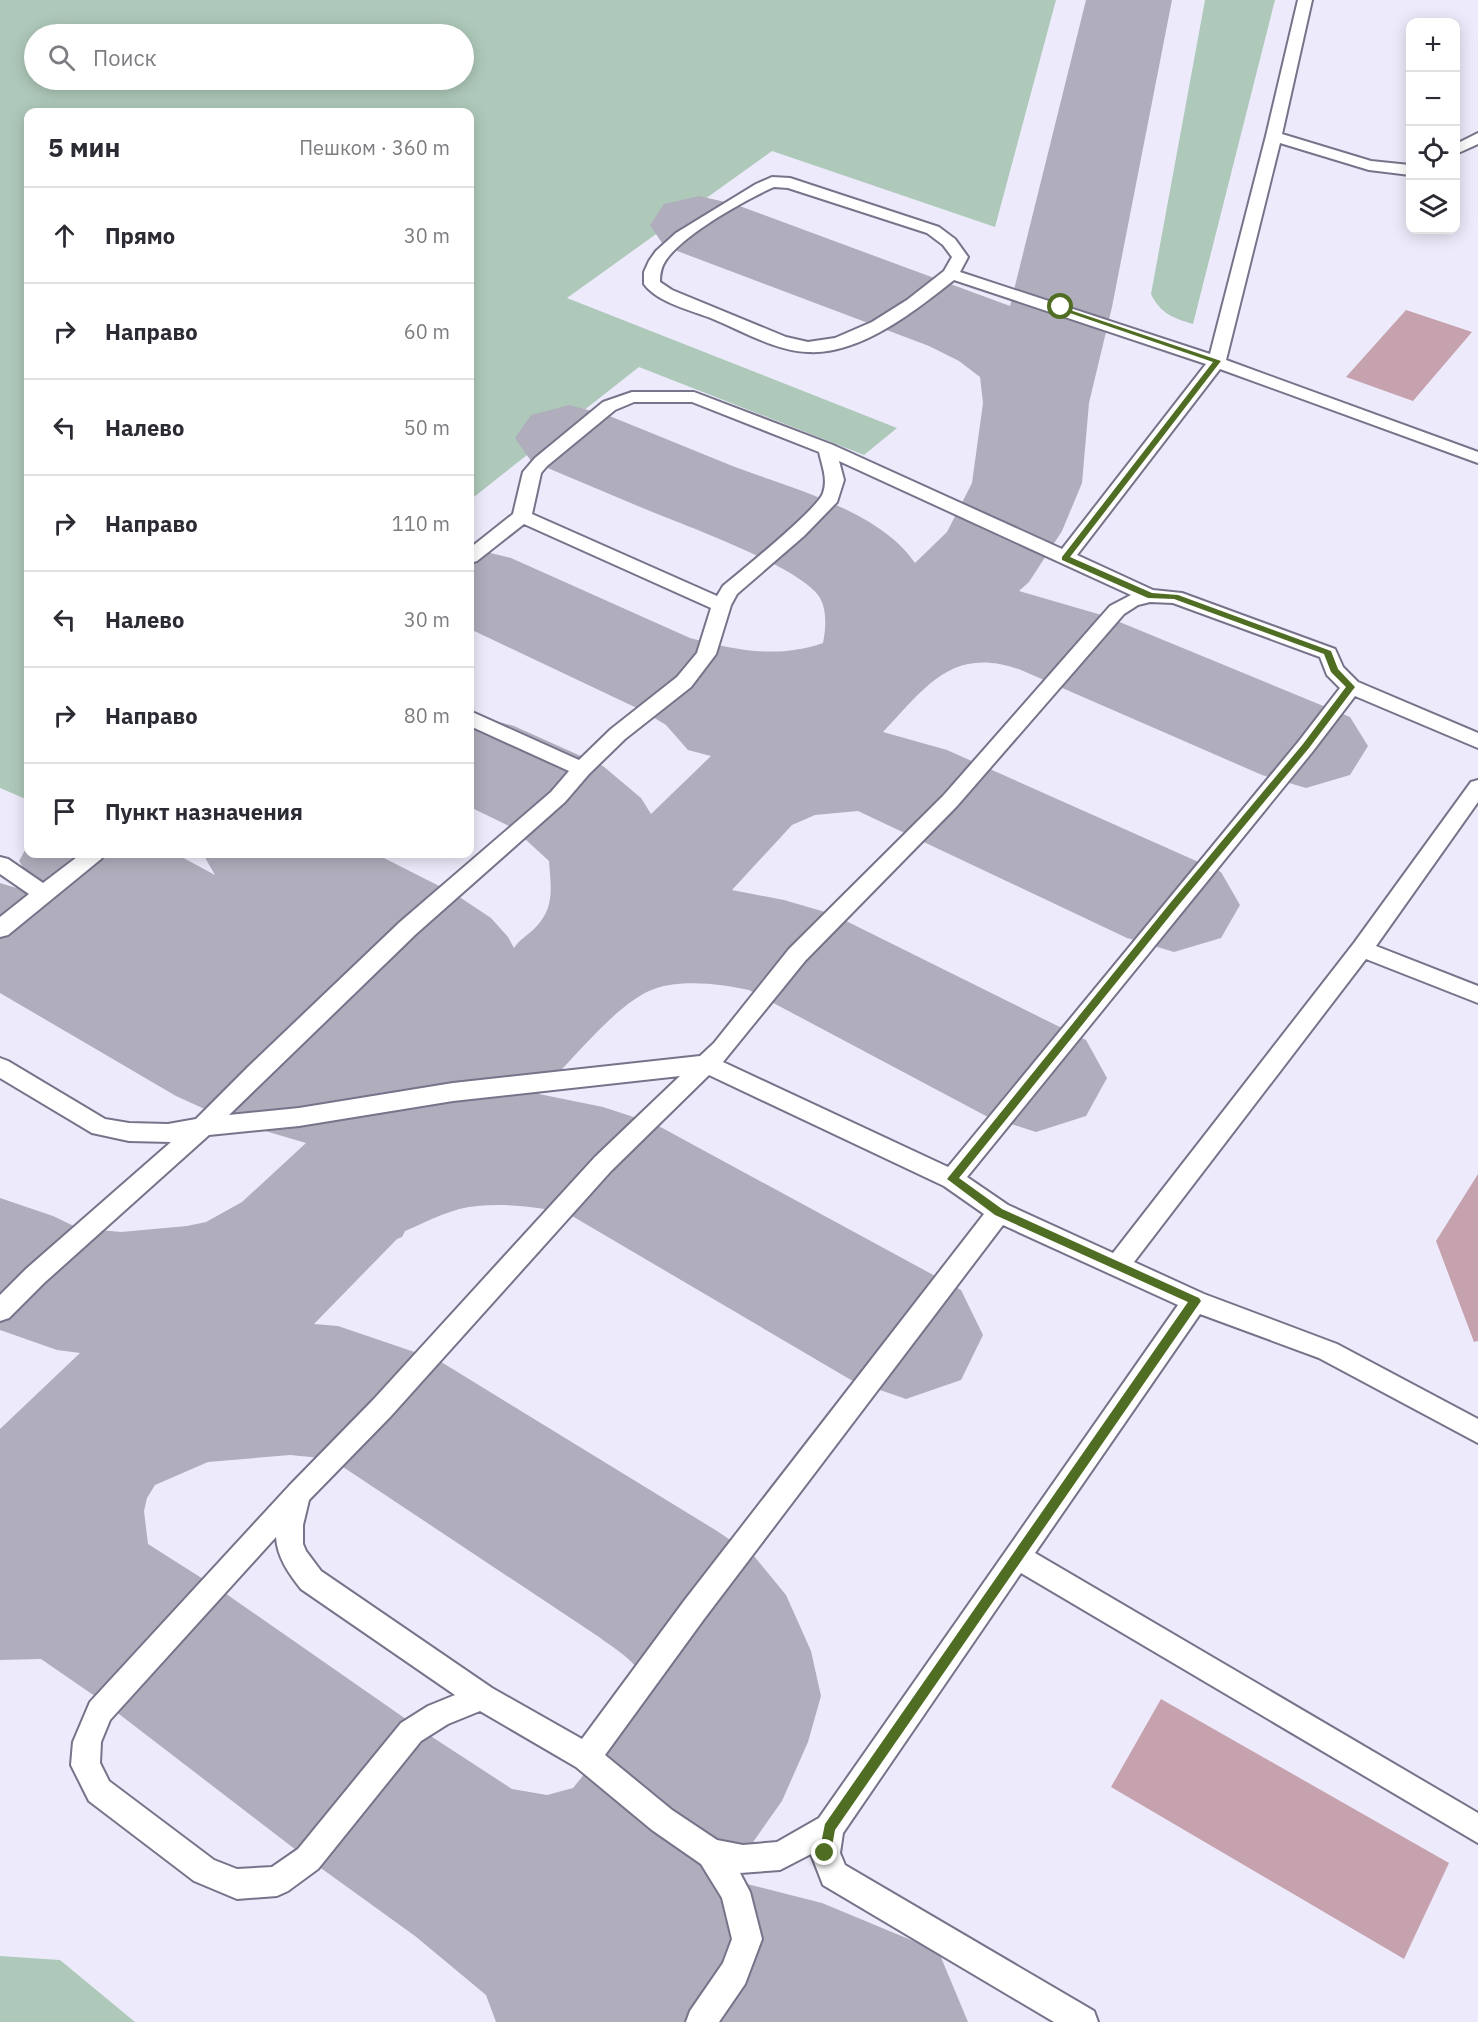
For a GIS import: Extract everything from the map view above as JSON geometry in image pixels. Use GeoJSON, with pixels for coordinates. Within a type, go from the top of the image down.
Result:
{"type":"FeatureCollection","features":[{"type":"Feature","properties":{"kind":"lane"},"geometry":{"type":"LineString","coordinates":[[1065,558],[1217,361],[1274,136],[1305,0]]}},
{"type":"Feature","properties":{"kind":"lane"},"geometry":{"type":"LineString","coordinates":[[1274,136],[1369,165],[1406,170]]}},
{"type":"Feature","properties":{"kind":"lane"},"geometry":{"type":"LineString","coordinates":[[1460,147],[1478,138]]}},
{"type":"Feature","properties":{"kind":"lane"},"geometry":{"type":"LineString","coordinates":[[772,182],[790,183],[933,230],[949,242],[960,257],[951,274],[912,304],[878,326],[839,344],[808,347],[781,341],[666,294],[652,284],[651,271],[663,252],[699,225],[758,187],[772,182]]}},
{"type":"Feature","properties":{"kind":"lane"},"geometry":{"type":"LineString","coordinates":[[951,274],[1061,307],[1217,361],[1478,458]]}},
{"type":"Feature","properties":{"kind":"lane"},"geometry":{"type":"LineString","coordinates":[[474,554],[522,516],[532,472],[541,462],[609,406],[632,397],[694,397],[827,449],[1150,596]]}},
{"type":"Feature","properties":{"kind":"lane"},"geometry":{"type":"LineString","coordinates":[[0,1311],[35,1276],[203,1127],[257,1072],[408,928],[558,797],[582,769],[618,734],[684,682],[706,654],[722,605],[730,590],[797,532],[831,498],[835,480],[827,449]]}},
{"type":"Feature","properties":{"kind":"lane"},"geometry":{"type":"LineString","coordinates":[[522,516],[722,605]]}},
{"type":"Feature","properties":{"kind":"lane"},"geometry":{"type":"LineString","coordinates":[[482,1697],[438,1715],[411,1732],[308,1859],[277,1881],[237,1884],[204,1871],[99,1791],[85,1765],[87,1742],[100,1711],[298,1494],[382,1408],[603,1164],[722,1049],[797,956],[950,801],[1117,610],[1131,601],[1150,596],[1175,597],[1328,653],[1334,670],[1351,687],[1478,741]]}},
{"type":"Feature","properties":{"kind":"lane"},"geometry":{"type":"LineString","coordinates":[[952,1179],[1174,904],[1306,746],[1351,687]]}},
{"type":"Feature","properties":{"kind":"lane"},"geometry":{"type":"LineString","coordinates":[[474,720],[582,769]]}},
{"type":"Feature","properties":{"kind":"lane"},"geometry":{"type":"LineString","coordinates":[[1118,1264],[1362,949],[1478,787]]}},
{"type":"Feature","properties":{"kind":"lane"},"geometry":{"type":"LineString","coordinates":[[0,929],[89,858]]}},
{"type":"Feature","properties":{"kind":"lane"},"geometry":{"type":"LineString","coordinates":[[0,864],[44,894]]}},
{"type":"Feature","properties":{"kind":"lane"},"geometry":{"type":"LineString","coordinates":[[1362,949],[1478,994]]}},
{"type":"Feature","properties":{"kind":"lane"},"geometry":{"type":"LineString","coordinates":[[0,1067],[100,1127],[129,1132],[168,1133],[299,1117],[453,1092],[707,1064],[952,1179],[999,1212],[1118,1264],[1195,1301],[1328,1351],[1478,1432]]}},
{"type":"Feature","properties":{"kind":"lane"},"geometry":{"type":"LineString","coordinates":[[586,1757],[694,1610],[999,1212]]}},
{"type":"Feature","properties":{"kind":"lane"},"geometry":{"type":"LineString","coordinates":[[711,1854],[744,1859],[780,1856],[829,1828],[1195,1301]]}},
{"type":"Feature","properties":{"kind":"lane"},"geometry":{"type":"LineString","coordinates":[[298,1494],[288,1531],[293,1558],[311,1580],[482,1697],[586,1757],[662,1820],[711,1854],[735,1892],[747,1939],[734,1973],[700,2022]]}},
{"type":"Feature","properties":{"kind":"lane"},"geometry":{"type":"LineString","coordinates":[[1018,1557],[1478,1829]]}},
{"type":"Feature","properties":{"kind":"lane"},"geometry":{"type":"LineString","coordinates":[[829,1828],[825,1853],[834,1875],[1083,2022]]}},
{"type":"Feature","properties":{"kind":"green space"},"geometry":{"type":"Polygon","coordinates":[[[0,0],[1056,0],[995,227],[772,151],[567,298],[897,428],[864,455],[639,367],[474,497],[474,108],[24,108],[24,798],[0,788],[0,0]]]}},
{"type":"Feature","properties":{"kind":"green space"},"geometry":{"type":"Polygon","coordinates":[[[1205,0],[1275,0],[1193,324],[1168,314],[1151,294],[1205,0]]]}},
{"type":"Feature","properties":{"kind":"green space"},"geometry":{"type":"Polygon","coordinates":[[[0,1956],[60,1960],[135,2022],[0,2022],[0,1956]]]}},
{"type":"Feature","properties":{"kind":"building"},"geometry":{"type":"Polygon","coordinates":[[[1406,310],[1472,332],[1413,401],[1346,377],[1406,310]]]}},
{"type":"Feature","properties":{"kind":"building"},"geometry":{"type":"Polygon","coordinates":[[[1478,1174],[1478,1341],[1474,1342],[1436,1241],[1478,1174]]]}},
{"type":"Feature","properties":{"kind":"building"},"geometry":{"type":"Polygon","coordinates":[[[1161,1699],[1449,1863],[1404,1959],[1111,1787],[1161,1699]]]}},
{"type":"Feature","properties":{"kind":"taxiway"},"geometry":{"type":"LineString","coordinates":[[1036,403],[1061,307],[1129,0]]}},
{"type":"Feature","properties":{"kind":"taxiway"},"geometry":{"type":"LineString","coordinates":[[699,225],[985,333],[1015,353],[1030,369],[1036,385],[1036,403]]}},
{"type":"Feature","properties":{"kind":"taxiway"},"geometry":{"type":"LineString","coordinates":[[573,973],[756,786],[988,557],[1005,531],[1027,483],[1036,403]]}},
{"type":"Feature","properties":{"kind":"taxiway"},"geometry":{"type":"LineString","coordinates":[[569,438],[776,522],[821,543],[858,570],[871,585],[884,616],[884,635],[875,667],[816,687],[790,691],[739,690],[713,685],[654,667]]}},
{"type":"Feature","properties":{"kind":"taxiway"},"geometry":{"type":"LineString","coordinates":[[474,586],[684,682],[709,697],[732,721]]}},
{"type":"Feature","properties":{"kind":"taxiway"},"geometry":{"type":"LineString","coordinates":[[894,650],[927,635],[973,624],[1024,630],[1082,650],[1306,746]]}},
{"type":"Feature","properties":{"kind":"taxiway"},"geometry":{"type":"LineString","coordinates":[[474,758],[558,797],[595,830],[614,860],[617,892],[612,919],[603,940]]}},
{"type":"Feature","properties":{"kind":"taxiway"},"geometry":{"type":"LineString","coordinates":[[750,794],[791,774],[860,768],[902,780],[1174,905]]}},
{"type":"Feature","properties":{"kind":"taxiway"},"geometry":{"type":"LineString","coordinates":[[276,858],[408,928],[443,953],[460,972],[474,1015],[472,1034],[461,1067]]}},
{"type":"Feature","properties":{"kind":"taxiway"},"geometry":{"type":"LineString","coordinates":[[84,861],[333,1001],[364,1023],[383,1050],[393,1092]]}},
{"type":"Feature","properties":{"kind":"taxiway"},"geometry":{"type":"LineString","coordinates":[[0,931],[226,1058],[281,1083],[328,1094],[393,1092]]}},
{"type":"Feature","properties":{"kind":"taxiway"},"geometry":{"type":"LineString","coordinates":[[573,973],[604,955],[647,941],[684,936],[731,938],[784,949],[1036,1078]]}},
{"type":"Feature","properties":{"kind":"taxiway"},"geometry":{"type":"LineString","coordinates":[[563,983],[566,977],[573,973]]}},
{"type":"Feature","properties":{"kind":"taxiway"},"geometry":{"type":"LineString","coordinates":[[563,983],[573,973]]}},
{"type":"Feature","properties":{"kind":"taxiway"},"geometry":{"type":"LineString","coordinates":[[99,1436],[563,983]]}},
{"type":"Feature","properties":{"kind":"taxiway"},"geometry":{"type":"LineString","coordinates":[[461,1067],[496,1045]]}},
{"type":"Feature","properties":{"kind":"taxiway"},"geometry":{"type":"LineString","coordinates":[[393,1092],[461,1067]]}},
{"type":"Feature","properties":{"kind":"taxiway"},"geometry":{"type":"LineString","coordinates":[[453,1092],[461,1067]]}},
{"type":"Feature","properties":{"kind":"taxiway"},"geometry":{"type":"LineString","coordinates":[[381,1149],[393,1107],[393,1092]]}},
{"type":"Feature","properties":{"kind":"taxiway"},"geometry":{"type":"LineString","coordinates":[[350,1196],[353,1190],[418,1163],[476,1149],[536,1150],[603,1164],[906,1335]]}},
{"type":"Feature","properties":{"kind":"taxiway"},"geometry":{"type":"LineString","coordinates":[[0,1259],[57,1288],[121,1295],[187,1288],[240,1277],[290,1247]]}},
{"type":"Feature","properties":{"kind":"taxiway"},"geometry":{"type":"LineString","coordinates":[[99,1436],[193,1397],[248,1390],[290,1388],[338,1393],[382,1408],[658,1584],[694,1610],[726,1651],[734,1696],[720,1742],[662,1820],[637,1850],[604,1869],[547,1885],[479,1873]]}},
{"type":"Feature","properties":{"kind":"taxiway"},"geometry":{"type":"LineString","coordinates":[[0,1538],[99,1436]]}},
{"type":"Feature","properties":{"kind":"taxiway"},"geometry":{"type":"LineString","coordinates":[[85,1595],[67,1554],[62,1511],[71,1478],[99,1436]]}},
{"type":"Feature","properties":{"kind":"taxiway"},"geometry":{"type":"LineString","coordinates":[[0,1585],[45,1584],[85,1595]]}},
{"type":"Feature","properties":{"kind":"taxiway"},"geometry":{"type":"LineString","coordinates":[[85,1595],[162,1646],[363,1793],[479,1873]]}},
{"type":"Feature","properties":{"kind":"taxiway"},"geometry":{"type":"LineString","coordinates":[[479,1873],[557,1934]]}},
{"type":"Feature","properties":{"kind":"taxiway"},"geometry":{"type":"LineString","coordinates":[[557,1934],[795,1989],[836,2002],[873,2022]]}},
{"type":"Feature","properties":{"kind":"taxiway"},"geometry":{"type":"LineString","coordinates":[[557,1934],[591,2022]]}},
{"type":"Feature","properties":{"kind":"route"},"geometry":{"type":"LineString","coordinates":[[825,1853],[829,1828],[1195,1301],[1118,1264],[999,1212],[952,1179],[1036,1078],[1174,904],[1306,746],[1351,687],[1334,670],[1328,653],[1175,597],[1150,596],[1065,558],[1217,361],[1061,307]]}}]}
